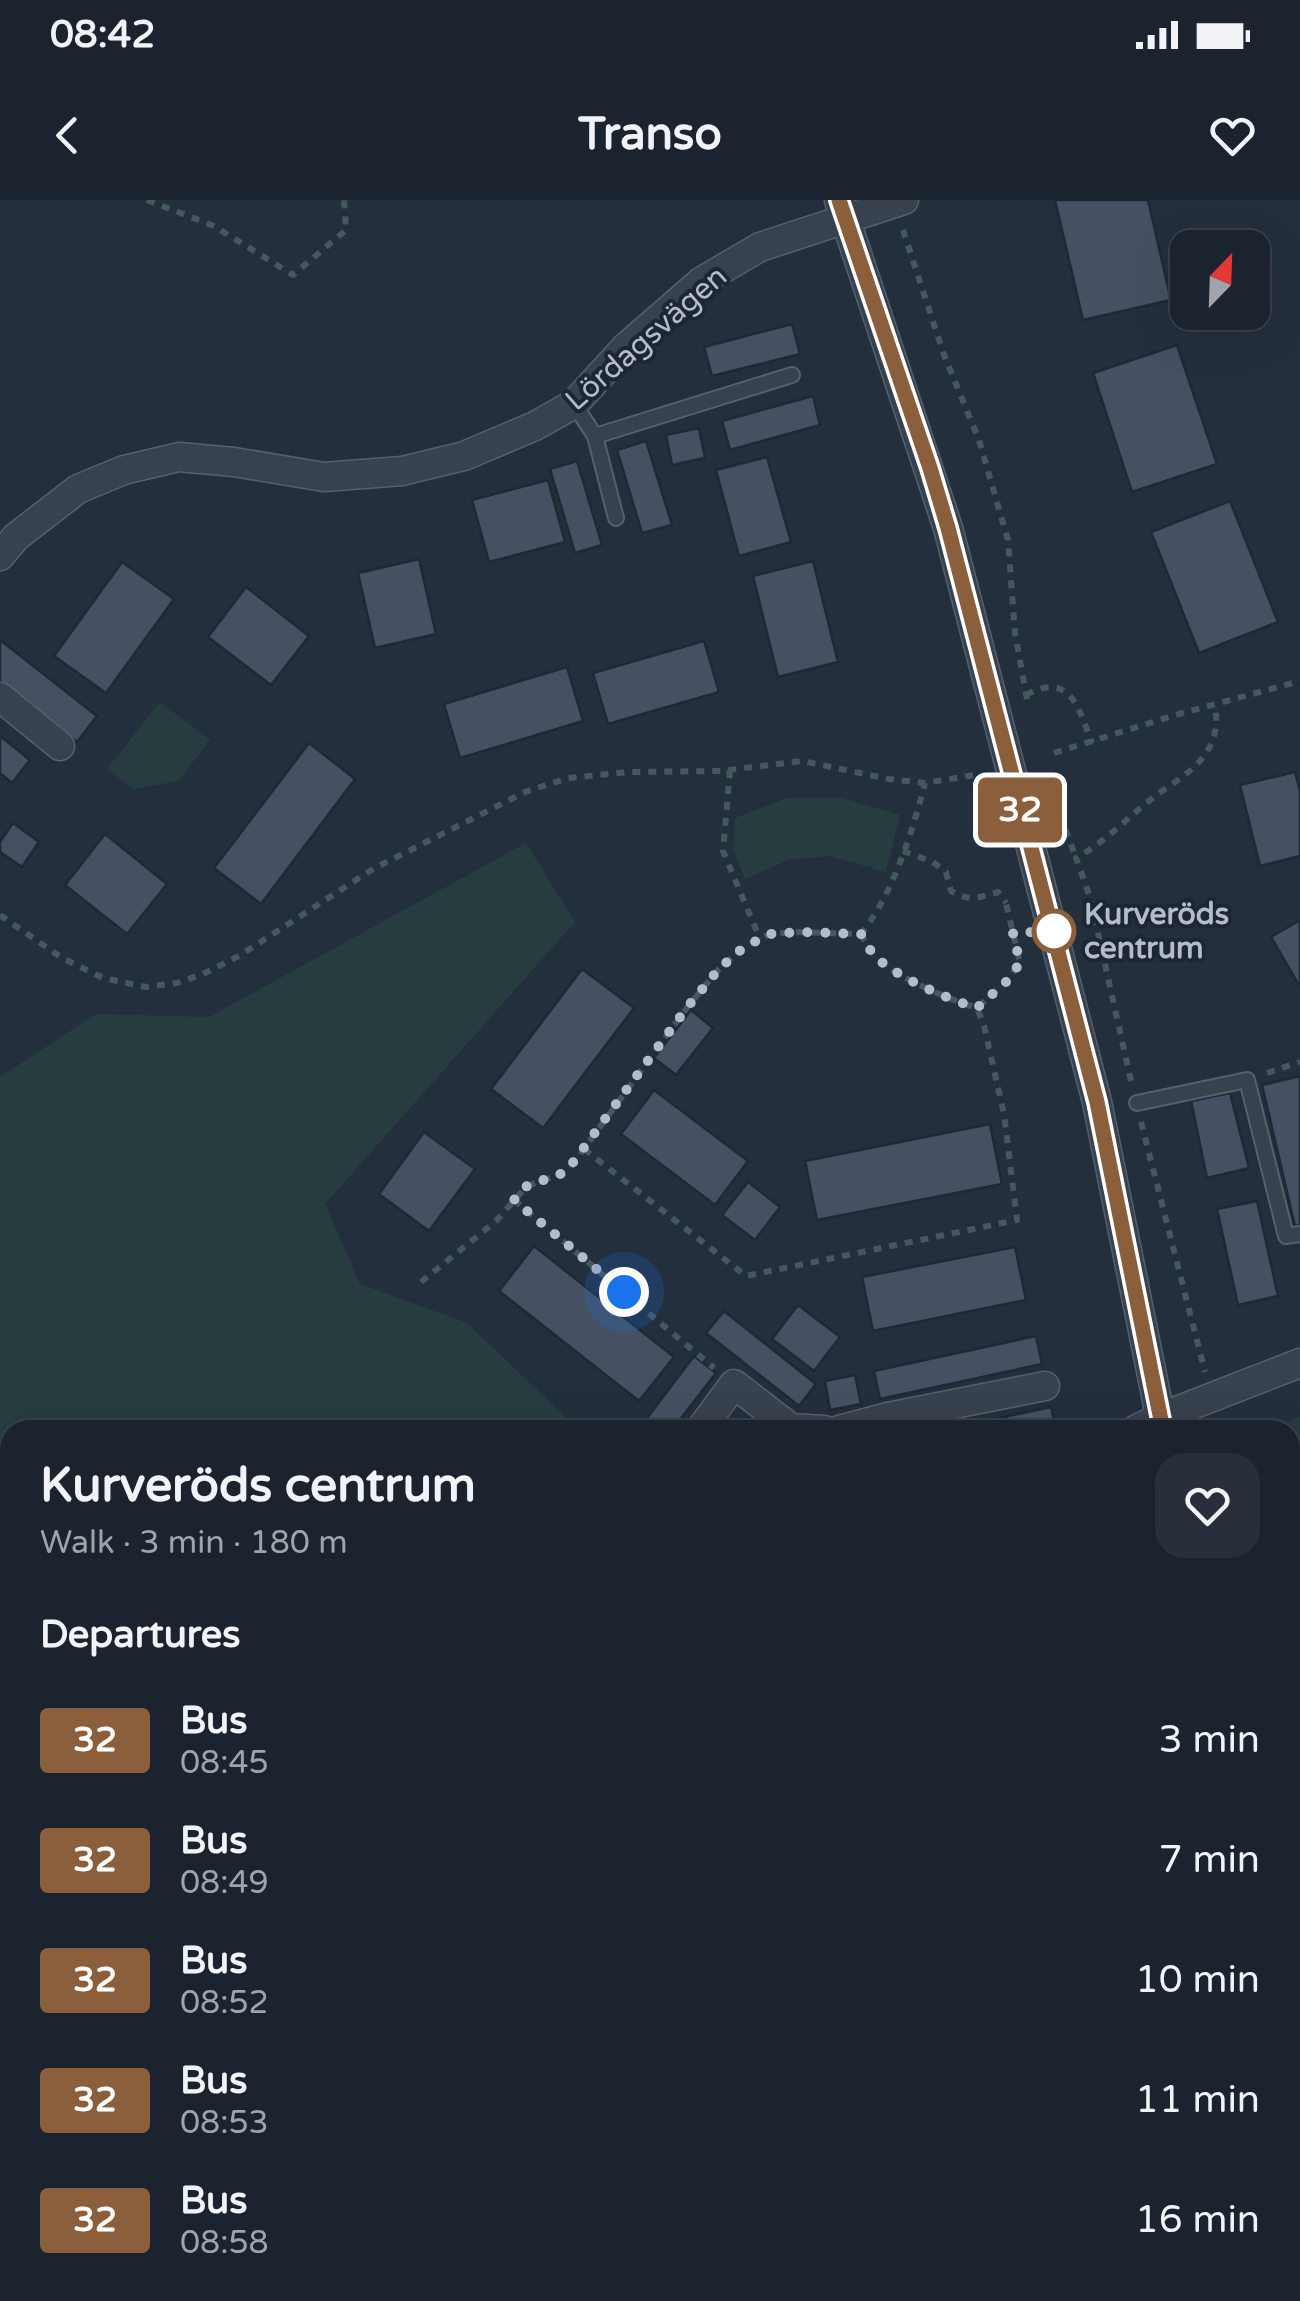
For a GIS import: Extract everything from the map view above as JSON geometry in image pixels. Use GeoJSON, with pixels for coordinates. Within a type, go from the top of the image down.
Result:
{"type":"FeatureCollection","features":[{"type":"Feature","properties":{"kind":"street","name":"Lördagsvägen"},"geometry":{"type":"LineString","coordinates":[[0,556],[16,537],[78,488],[124,470],[179,457],[324,477],[402,471],[464,456],[535,426],[574,404],[626,347],[702,282],[760,246],[843,210],[899,202]]}},
{"type":"Feature","properties":{"kind":"street"},"geometry":{"type":"LineString","coordinates":[[843,210],[948,528],[1097,1102],[1161,1420]]}},
{"type":"Feature","properties":{"kind":"street"},"geometry":{"type":"LineString","coordinates":[[0,697],[60,746]]}},
{"type":"Feature","properties":{"kind":"street"},"geometry":{"type":"LineString","coordinates":[[1170,1420],[1212,1398],[1300,1363]]}},
{"type":"Feature","properties":{"kind":"street"},"geometry":{"type":"LineString","coordinates":[[707,1420],[734,1384],[781,1420]]}},
{"type":"Feature","properties":{"kind":"street"},"geometry":{"type":"LineString","coordinates":[[905,1420],[1045,1386]]}},
{"type":"Feature","properties":{"kind":"lane"},"geometry":{"type":"LineString","coordinates":[[595,436],[792,375]]}},
{"type":"Feature","properties":{"kind":"lane"},"geometry":{"type":"LineString","coordinates":[[574,404],[595,436],[616,518]]}},
{"type":"Feature","properties":{"kind":"lane"},"geometry":{"type":"LineString","coordinates":[[1136,1103],[1246,1080],[1286,1236],[1300,1234]]}},
{"type":"Feature","properties":{"kind":"path"},"geometry":{"type":"LineString","coordinates":[[146,200],[214,226],[293,275],[346,230],[344,200]]}},
{"type":"Feature","properties":{"kind":"path"},"geometry":{"type":"LineString","coordinates":[[899,202],[944,355],[979,440],[1008,540],[1015,632],[1031,714]]}},
{"type":"Feature","properties":{"kind":"path"},"geometry":{"type":"LineString","coordinates":[[1054,753],[1300,681]]}},
{"type":"Feature","properties":{"kind":"path"},"geometry":{"type":"LineString","coordinates":[[1026,694],[1038,688],[1065,691],[1075,700],[1092,743]]}},
{"type":"Feature","properties":{"kind":"path"},"geometry":{"type":"LineString","coordinates":[[1076,858],[1097,847],[1208,752],[1215,736],[1215,704]]}},
{"type":"Feature","properties":{"kind":"path"},"geometry":{"type":"LineString","coordinates":[[0,914],[85,971],[146,987],[203,974],[374,869],[525,792],[568,778],[730,770],[802,761],[925,783],[982,774]]}},
{"type":"Feature","properties":{"kind":"path"},"geometry":{"type":"LineString","coordinates":[[730,770],[723,851],[760,939]]}},
{"type":"Feature","properties":{"kind":"path"},"geometry":{"type":"LineString","coordinates":[[1046,770],[1094,913],[1136,1103],[1212,1398]]}},
{"type":"Feature","properties":{"kind":"path"},"geometry":{"type":"LineString","coordinates":[[861,934],[881,903],[917,815],[925,783]]}},
{"type":"Feature","properties":{"kind":"path"},"geometry":{"type":"LineString","coordinates":[[903,851],[946,872],[951,891],[963,898],[975,899],[998,892],[1008,903],[1020,963],[1007,981],[977,1008]]}},
{"type":"Feature","properties":{"kind":"path"},"geometry":{"type":"LineString","coordinates":[[421,1282],[496,1221],[527,1186],[566,1172],[689,1005],[719,969],[744,947],[770,934],[861,934]]}},
{"type":"Feature","properties":{"kind":"path"},"geometry":{"type":"LineString","coordinates":[[861,934],[875,956],[908,978],[977,1008]]}},
{"type":"Feature","properties":{"kind":"path"},"geometry":{"type":"LineString","coordinates":[[584,1149],[746,1276],[1017,1220],[1004,1114],[977,1008]]}},
{"type":"Feature","properties":{"kind":"path"},"geometry":{"type":"LineString","coordinates":[[1246,1080],[1300,1062]]}},
{"type":"Feature","properties":{"kind":"path"},"geometry":{"type":"LineString","coordinates":[[514,1200],[734,1384]]}},
{"type":"Feature","properties":{"kind":"green space"},"geometry":{"type":"Polygon","coordinates":[[[160,702],[210,740],[178,781],[133,789],[107,769],[160,702]]]}},
{"type":"Feature","properties":{"kind":"green space"},"geometry":{"type":"Polygon","coordinates":[[[839,797],[900,815],[886,872],[830,856],[788,860],[745,879],[733,849],[735,818],[787,798],[839,797]]]}},
{"type":"Feature","properties":{"kind":"green space"},"geometry":{"type":"Polygon","coordinates":[[[526,843],[575,922],[325,1204],[360,1284],[467,1323],[569,1420],[0,1420],[0,1077],[96,1014],[209,1017],[526,843]]]}},
{"type":"Feature","properties":{"kind":"building"},"geometry":{"type":"Polygon","coordinates":[[[1055,200],[1148,200],[1170,300],[1083,320],[1055,200]]]}},
{"type":"Feature","properties":{"kind":"building"},"geometry":{"type":"Polygon","coordinates":[[[792,324],[800,354],[712,376],[704,347],[792,324]]]}},
{"type":"Feature","properties":{"kind":"building"},"geometry":{"type":"Polygon","coordinates":[[[1177,345],[1217,464],[1132,492],[1093,373],[1177,345]]]}},
{"type":"Feature","properties":{"kind":"building"},"geometry":{"type":"Polygon","coordinates":[[[813,396],[820,425],[730,450],[722,421],[813,396]]]}},
{"type":"Feature","properties":{"kind":"building"},"geometry":{"type":"Polygon","coordinates":[[[699,428],[705,458],[672,465],[666,435],[699,428]]]}},
{"type":"Feature","properties":{"kind":"building"},"geometry":{"type":"Polygon","coordinates":[[[646,441],[672,525],[642,533],[617,450],[646,441]]]}},
{"type":"Feature","properties":{"kind":"building"},"geometry":{"type":"Polygon","coordinates":[[[767,457],[791,542],[739,556],[716,470],[767,457]]]}},
{"type":"Feature","properties":{"kind":"building"},"geometry":{"type":"Polygon","coordinates":[[[577,461],[602,545],[575,553],[550,469],[577,461]]]}},
{"type":"Feature","properties":{"kind":"building"},"geometry":{"type":"Polygon","coordinates":[[[548,480],[565,542],[489,562],[472,500],[548,480]]]}},
{"type":"Feature","properties":{"kind":"building"},"geometry":{"type":"Polygon","coordinates":[[[1230,501],[1278,622],[1199,653],[1151,532],[1230,501]]]}},
{"type":"Feature","properties":{"kind":"building"},"geometry":{"type":"Polygon","coordinates":[[[419,559],[436,634],[375,648],[358,573],[419,559]]]}},
{"type":"Feature","properties":{"kind":"building"},"geometry":{"type":"Polygon","coordinates":[[[813,561],[838,662],[778,677],[753,576],[813,561]]]}},
{"type":"Feature","properties":{"kind":"building"},"geometry":{"type":"Polygon","coordinates":[[[122,562],[174,599],[106,693],[54,656],[122,562]]]}},
{"type":"Feature","properties":{"kind":"building"},"geometry":{"type":"Polygon","coordinates":[[[246,587],[309,636],[271,685],[208,637],[246,587]]]}},
{"type":"Feature","properties":{"kind":"building"},"geometry":{"type":"Polygon","coordinates":[[[0,640],[97,716],[77,742],[0,682],[0,640]]]}},
{"type":"Feature","properties":{"kind":"building"},"geometry":{"type":"Polygon","coordinates":[[[704,641],[719,692],[608,724],[593,673],[704,641]]]}},
{"type":"Feature","properties":{"kind":"building"},"geometry":{"type":"Polygon","coordinates":[[[567,667],[583,721],[460,758],[444,704],[567,667]]]}},
{"type":"Feature","properties":{"kind":"building"},"geometry":{"type":"Polygon","coordinates":[[[0,736],[30,760],[12,783],[0,773],[0,736]]]}},
{"type":"Feature","properties":{"kind":"building"},"geometry":{"type":"Polygon","coordinates":[[[309,743],[355,779],[261,904],[214,868],[309,743]]]}},
{"type":"Feature","properties":{"kind":"building"},"geometry":{"type":"Polygon","coordinates":[[[1295,772],[1300,791],[1300,856],[1260,866],[1240,785],[1295,772]]]}},
{"type":"Feature","properties":{"kind":"building"},"geometry":{"type":"Polygon","coordinates":[[[13,823],[39,842],[22,867],[0,852],[0,842],[13,823]]]}},
{"type":"Feature","properties":{"kind":"building"},"geometry":{"type":"Polygon","coordinates":[[[105,834],[167,884],[127,934],[65,885],[105,834]]]}},
{"type":"Feature","properties":{"kind":"building"},"geometry":{"type":"Polygon","coordinates":[[[1300,920],[1300,987],[1271,937],[1300,920]]]}},
{"type":"Feature","properties":{"kind":"building"},"geometry":{"type":"Polygon","coordinates":[[[582,969],[634,1008],[543,1128],[491,1089],[582,969]]]}},
{"type":"Feature","properties":{"kind":"building"},"geometry":{"type":"Polygon","coordinates":[[[691,1010],[713,1028],[676,1075],[654,1058],[691,1010]]]}},
{"type":"Feature","properties":{"kind":"building"},"geometry":{"type":"Polygon","coordinates":[[[1300,1076],[1300,1225],[1295,1226],[1262,1085],[1300,1076]]]}},
{"type":"Feature","properties":{"kind":"building"},"geometry":{"type":"Polygon","coordinates":[[[654,1090],[748,1161],[715,1205],[621,1134],[654,1090]]]}},
{"type":"Feature","properties":{"kind":"building"},"geometry":{"type":"Polygon","coordinates":[[[1230,1093],[1249,1168],[1207,1178],[1191,1101],[1230,1093]]]}},
{"type":"Feature","properties":{"kind":"building"},"geometry":{"type":"Polygon","coordinates":[[[990,1124],[1002,1184],[817,1220],[805,1161],[990,1124]]]}},
{"type":"Feature","properties":{"kind":"building"},"geometry":{"type":"Polygon","coordinates":[[[424,1132],[475,1169],[429,1231],[379,1194],[424,1132]]]}},
{"type":"Feature","properties":{"kind":"building"},"geometry":{"type":"Polygon","coordinates":[[[748,1182],[780,1207],[755,1240],[722,1215],[748,1182]]]}},
{"type":"Feature","properties":{"kind":"building"},"geometry":{"type":"Polygon","coordinates":[[[1257,1201],[1278,1296],[1238,1305],[1217,1209],[1257,1201]]]}},
{"type":"Feature","properties":{"kind":"building"},"geometry":{"type":"Polygon","coordinates":[[[534,1246],[674,1357],[639,1401],[499,1291],[534,1246]]]}},
{"type":"Feature","properties":{"kind":"building"},"geometry":{"type":"Polygon","coordinates":[[[1015,1247],[1026,1300],[873,1331],[862,1277],[1015,1247]]]}},
{"type":"Feature","properties":{"kind":"building"},"geometry":{"type":"Polygon","coordinates":[[[798,1305],[840,1337],[814,1371],[772,1339],[798,1305]]]}},
{"type":"Feature","properties":{"kind":"building"},"geometry":{"type":"Polygon","coordinates":[[[724,1311],[816,1384],[799,1406],[706,1333],[724,1311]]]}},
{"type":"Feature","properties":{"kind":"building"},"geometry":{"type":"Polygon","coordinates":[[[1036,1336],[1042,1364],[880,1399],[874,1371],[1036,1336]]]}},
{"type":"Feature","properties":{"kind":"building"},"geometry":{"type":"Polygon","coordinates":[[[694,1356],[716,1373],[680,1420],[646,1420],[694,1356]]]}},
{"type":"Feature","properties":{"kind":"building"},"geometry":{"type":"Polygon","coordinates":[[[855,1375],[861,1404],[830,1410],[825,1381],[855,1375]]]}},
{"type":"Feature","properties":{"kind":"building"},"geometry":{"type":"Polygon","coordinates":[[[1051,1407],[1054,1420],[989,1420],[1051,1407]]]}},
{"type":"Feature","properties":{"kind":"bus line","name":"32"},"geometry":{"type":"LineString","coordinates":[[839,200],[948,528],[1097,1102],[1161,1420]]}},
{"type":"Feature","properties":{"kind":"place","name":"Kurveröds centrum"},"geometry":{"type":"Point","coordinates":[1054,931]}},
{"type":"Feature","properties":{"kind":"route"},"geometry":{"type":"LineString","coordinates":[[624,1292],[514,1200],[527,1186],[566,1172],[689,1005],[719,969],[744,947],[770,934],[861,934],[875,956],[908,978],[977,1008],[1007,981],[1020,963],[1013,933],[1054,931]]}}]}
